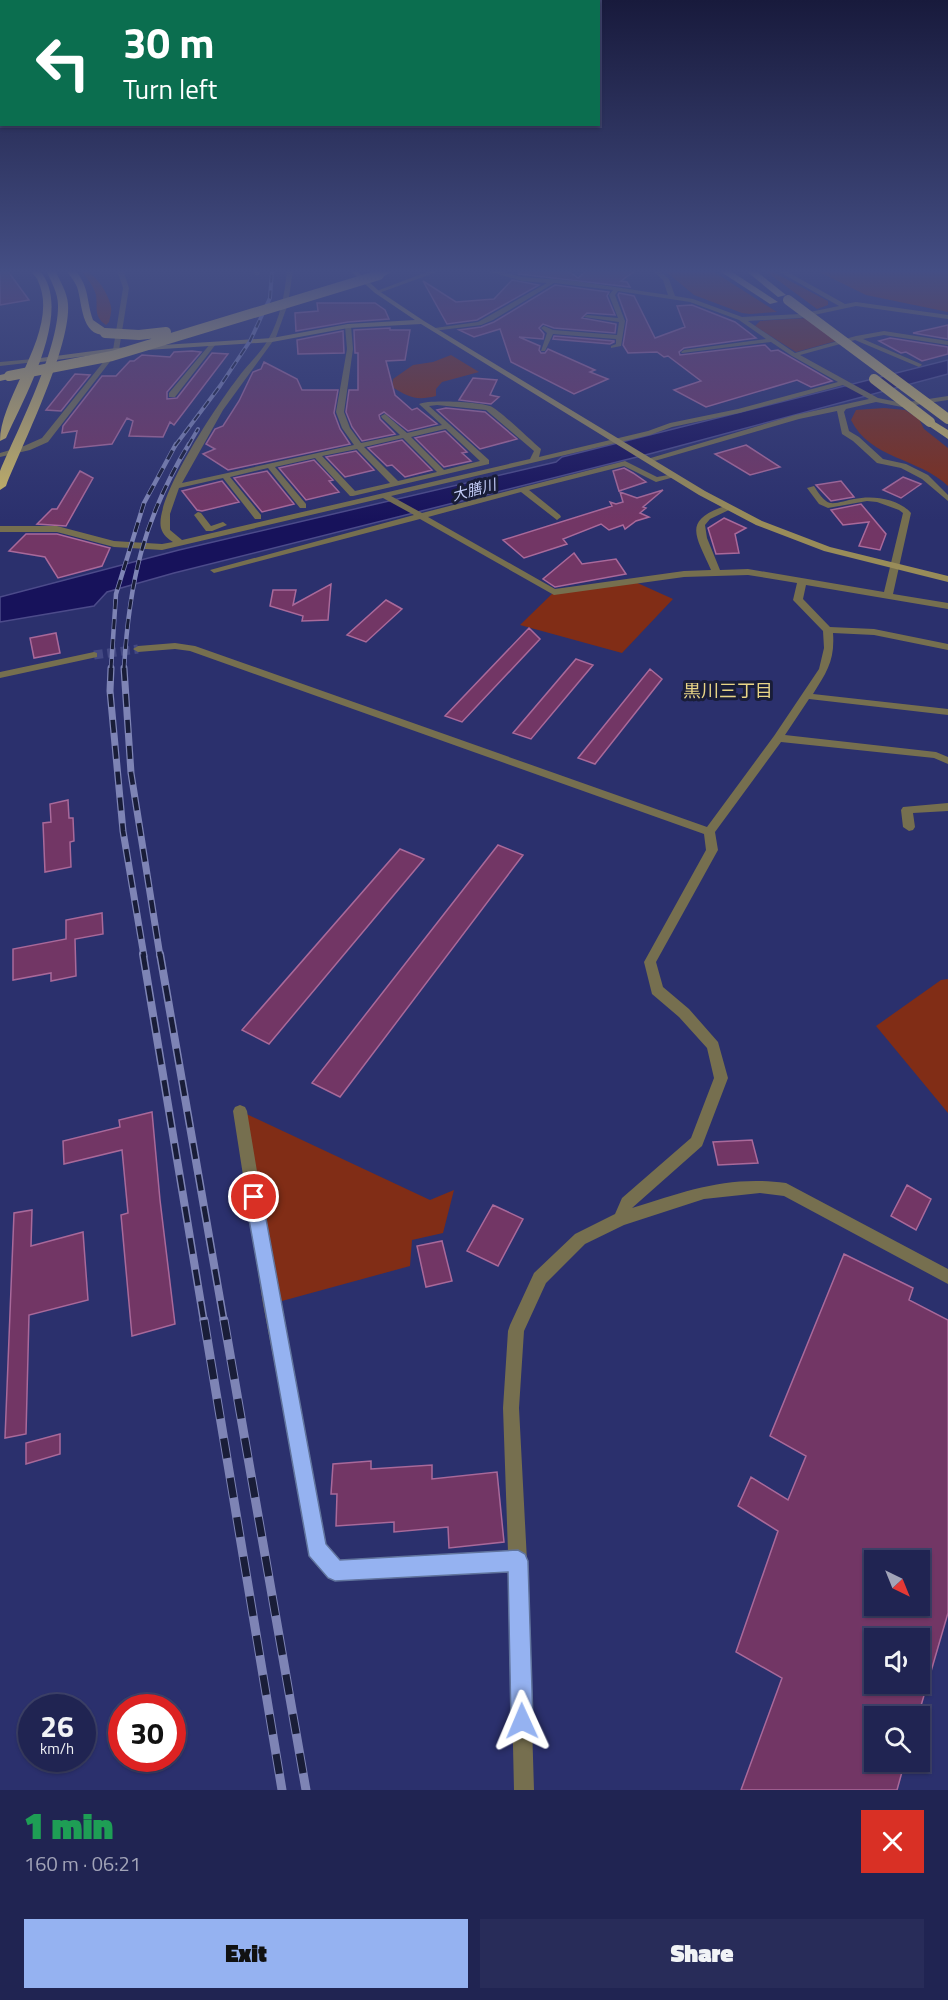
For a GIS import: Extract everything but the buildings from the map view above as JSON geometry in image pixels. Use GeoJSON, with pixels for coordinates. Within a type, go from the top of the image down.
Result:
{"type":"FeatureCollection","features":[{"type":"Feature","properties":{"kind":"highway"},"geometry":{"type":"LineString","coordinates":[[0,438],[36,354]]}},
{"type":"Feature","properties":{"kind":"highway"},"geometry":{"type":"LineString","coordinates":[[0,486],[4,453],[53,354]]}},
{"type":"Feature","properties":{"kind":"highway"},"geometry":{"type":"LineString","coordinates":[[5,375],[102,354]]}},
{"type":"Feature","properties":{"kind":"highway"},"geometry":{"type":"LineString","coordinates":[[5,375],[66,367],[121,354]]}},
{"type":"Feature","properties":{"kind":"highway"},"geometry":{"type":"LineString","coordinates":[[860,354],[948,419]]}},
{"type":"Feature","properties":{"kind":"highway"},"geometry":{"type":"LineString","coordinates":[[865,372],[948,436]]}},
{"type":"Feature","properties":{"kind":"street"},"geometry":{"type":"LineString","coordinates":[[0,364],[91,354]]}},
{"type":"Feature","properties":{"kind":"street"},"geometry":{"type":"LineString","coordinates":[[4,453],[27,448],[45,440],[113,354]]}},
{"type":"Feature","properties":{"kind":"street"},"geometry":{"type":"LineString","coordinates":[[172,395],[205,354]]}},
{"type":"Feature","properties":{"kind":"street"},"geometry":{"type":"LineString","coordinates":[[181,543],[169,536],[164,526],[167,509],[201,439],[239,380],[261,354]]}},
{"type":"Feature","properties":{"kind":"street"},"geometry":{"type":"LineString","coordinates":[[349,354],[340,412],[346,428],[358,445],[395,483]]}},
{"type":"Feature","properties":{"kind":"street"},"geometry":{"type":"LineString","coordinates":[[474,354],[728,507],[796,539],[894,567],[948,579]]}},
{"type":"Feature","properties":{"kind":"street"},"geometry":{"type":"LineString","coordinates":[[794,355],[799,354]]}},
{"type":"Feature","properties":{"kind":"street"},"geometry":{"type":"LineString","coordinates":[[892,354],[919,365]]}},
{"type":"Feature","properties":{"kind":"street"},"geometry":{"type":"LineString","coordinates":[[794,355],[874,399],[902,405],[948,398]]}},
{"type":"Feature","properties":{"kind":"street"},"geometry":{"type":"LineString","coordinates":[[0,529],[57,529],[131,546],[162,547],[387,497],[847,383]]}},
{"type":"Feature","properties":{"kind":"street"},"geometry":{"type":"LineString","coordinates":[[646,459],[874,399]]}},
{"type":"Feature","properties":{"kind":"street"},"geometry":{"type":"LineString","coordinates":[[198,515],[208,529],[486,462],[445,427],[423,404],[437,403],[488,408],[538,451],[533,461]]}},
{"type":"Feature","properties":{"kind":"street"},"geometry":{"type":"LineString","coordinates":[[843,407],[840,412],[845,432],[880,461],[903,466],[925,477],[948,499]]}},
{"type":"Feature","properties":{"kind":"street"},"geometry":{"type":"LineString","coordinates":[[385,416],[443,473]]}},
{"type":"Feature","properties":{"kind":"street"},"geometry":{"type":"LineString","coordinates":[[177,486],[445,427]]}},
{"type":"Feature","properties":{"kind":"street"},"geometry":{"type":"LineString","coordinates":[[316,454],[353,494]]}},
{"type":"Feature","properties":{"kind":"street"},"geometry":{"type":"LineString","coordinates":[[214,570],[625,463],[656,480],[674,476]]}},
{"type":"Feature","properties":{"kind":"street"},"geometry":{"type":"LineString","coordinates":[[269,465],[303,506]]}},
{"type":"Feature","properties":{"kind":"street"},"geometry":{"type":"LineString","coordinates":[[428,485],[433,475]]}},
{"type":"Feature","properties":{"kind":"street"},"geometry":{"type":"LineString","coordinates":[[225,476],[258,517]]}},
{"type":"Feature","properties":{"kind":"street"},"geometry":{"type":"LineString","coordinates":[[811,488],[822,502],[831,506],[867,499],[878,500],[902,508],[907,513],[888,596]]}},
{"type":"Feature","properties":{"kind":"street"},"geometry":{"type":"LineString","coordinates":[[522,489],[557,517]]}},
{"type":"Feature","properties":{"kind":"street"},"geometry":{"type":"LineString","coordinates":[[387,497],[554,592],[684,574],[747,572],[948,606]]}},
{"type":"Feature","properties":{"kind":"street"},"geometry":{"type":"LineString","coordinates":[[716,572],[700,532],[700,524],[704,519],[728,507]]}},
{"type":"Feature","properties":{"kind":"street"},"geometry":{"type":"LineString","coordinates":[[620,1219],[627,1203],[697,1142],[721,1078],[713,1046],[684,1013],[657,990],[650,962],[712,850],[709,832],[778,738],[824,669],[829,648],[828,630],[798,600],[802,582]]}},
{"type":"Feature","properties":{"kind":"street"},"geometry":{"type":"LineString","coordinates":[[828,630],[840,629],[891,636],[948,647]]}},
{"type":"Feature","properties":{"kind":"street"},"geometry":{"type":"LineString","coordinates":[[138,649],[175,646],[192,648],[709,832]]}},
{"type":"Feature","properties":{"kind":"street"},"geometry":{"type":"LineString","coordinates":[[0,675],[94,655]]}},
{"type":"Feature","properties":{"kind":"street"},"geometry":{"type":"LineString","coordinates":[[806,696],[948,712]]}},
{"type":"Feature","properties":{"kind":"street"},"geometry":{"type":"LineString","coordinates":[[778,738],[936,755],[948,761]]}},
{"type":"Feature","properties":{"kind":"street"},"geometry":{"type":"LineString","coordinates":[[909,827],[908,810],[948,807]]}},
{"type":"Feature","properties":{"kind":"street"},"geometry":{"type":"LineString","coordinates":[[240,1111],[271,1304],[317,1549],[335,1571],[518,1561]]}},
{"type":"Feature","properties":{"kind":"street"},"geometry":{"type":"LineString","coordinates":[[524,1790],[511,1408],[516,1331],[540,1278],[580,1239],[620,1219],[704,1192],[760,1186],[786,1190],[948,1277]]}},
{"type":"Feature","properties":{"kind":"shaded area"},"geometry":{"type":"Polygon","coordinates":[[[451,355],[479,372],[442,382],[436,389],[436,396],[413,397],[392,387],[393,379],[413,365],[433,362],[451,355]]]}},
{"type":"Feature","properties":{"kind":"shaded area"},"geometry":{"type":"Polygon","coordinates":[[[884,408],[905,410],[919,419],[924,429],[948,448],[948,486],[923,469],[882,451],[859,433],[851,420],[856,410],[884,408]]]}},
{"type":"Feature","properties":{"kind":"shaded area"},"geometry":{"type":"Polygon","coordinates":[[[633,581],[673,599],[622,653],[520,625],[554,592],[633,581]]]}},
{"type":"Feature","properties":{"kind":"shaded area"},"geometry":{"type":"Polygon","coordinates":[[[948,979],[948,1113],[876,1026],[941,980],[948,979]]]}},
{"type":"Feature","properties":{"kind":"shaded area"},"geometry":{"type":"Polygon","coordinates":[[[240,1111],[430,1200],[454,1190],[443,1233],[412,1240],[410,1266],[271,1304],[240,1111]]]}},
{"type":"Feature","properties":{"kind":"water","name":"大膳川"},"geometry":{"type":"Polygon","coordinates":[[[948,360],[948,374],[653,453],[174,573],[107,592],[94,606],[0,622],[0,597],[179,550],[556,462],[562,457],[948,360]]]}},
{"type":"Feature","properties":{"kind":"tunnel"},"geometry":{"type":"LineString","coordinates":[[94,655],[138,649]]}},
{"type":"Feature","properties":{"kind":"railway"},"geometry":{"type":"LineString","coordinates":[[175,446],[242,354]]}},
{"type":"Feature","properties":{"kind":"railway"},"geometry":{"type":"LineString","coordinates":[[188,446],[198,429]]}},
{"type":"Feature","properties":{"kind":"railway"},"geometry":{"type":"LineString","coordinates":[[111,669],[116,594],[144,503],[176,444]]}},
{"type":"Feature","properties":{"kind":"railway"},"geometry":{"type":"LineString","coordinates":[[124,668],[130,608],[141,552],[160,499],[189,444]]}},
{"type":"Feature","properties":{"kind":"railway"},"geometry":{"type":"LineString","coordinates":[[111,668],[110,691],[123,831],[144,956]]}},
{"type":"Feature","properties":{"kind":"railway"},"geometry":{"type":"LineString","coordinates":[[124,668],[131,773],[160,956]]}},
{"type":"Feature","properties":{"kind":"railway"},"geometry":{"type":"LineString","coordinates":[[143,954],[204,1322]]}},
{"type":"Feature","properties":{"kind":"railway"},"geometry":{"type":"LineString","coordinates":[[160,954],[224,1322]]}},
{"type":"Feature","properties":{"kind":"railway"},"geometry":{"type":"LineString","coordinates":[[204,1320],[282,1790]]}},
{"type":"Feature","properties":{"kind":"railway"},"geometry":{"type":"LineString","coordinates":[[224,1320],[306,1790]]}},
{"type":"Feature","properties":{"kind":"district","name":"黒川三丁目"},"geometry":{"type":"Point","coordinates":[728,691]}},
{"type":"Feature","properties":{"kind":"route"},"geometry":{"type":"LineString","coordinates":[[254,1197],[271,1304],[317,1549],[335,1571],[518,1561],[522,1721]]}}]}
